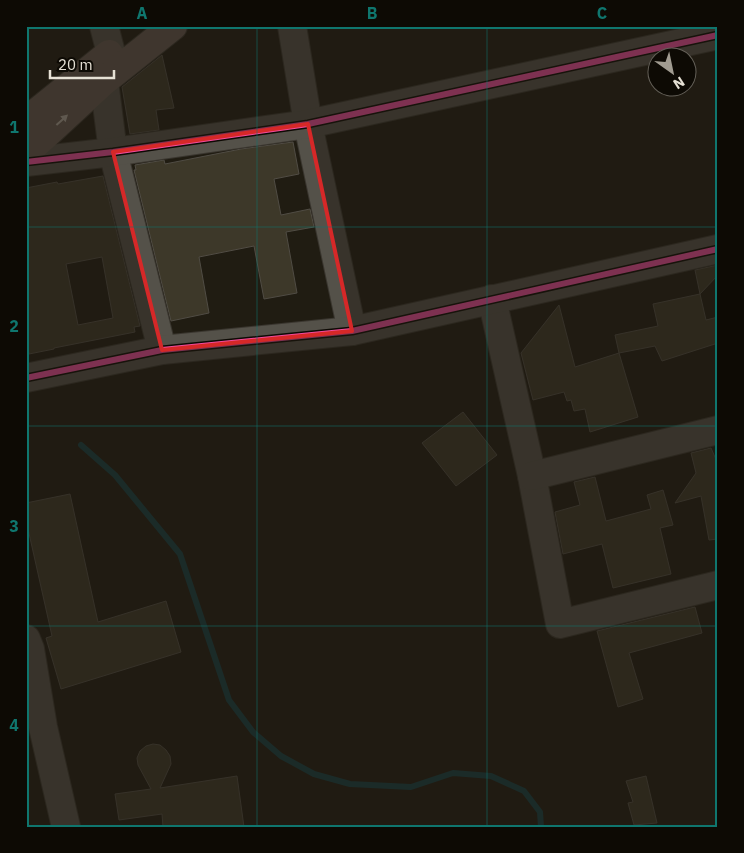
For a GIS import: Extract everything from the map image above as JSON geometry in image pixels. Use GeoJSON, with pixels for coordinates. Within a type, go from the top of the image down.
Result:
{"type":"FeatureCollection","features":[{"type":"Feature","properties":{"kind":"main road"},"geometry":{"type":"LineString","coordinates":[[26,121],[143,26]]}},
{"type":"Feature","properties":{"kind":"main road"},"geometry":{"type":"LineString","coordinates":[[26,153],[104,81],[173,26]]}},
{"type":"Feature","properties":{"kind":"street"},"geometry":{"type":"LineString","coordinates":[[104,26],[111,53],[104,81],[113,152],[162,350]]}},
{"type":"Feature","properties":{"kind":"street"},"geometry":{"type":"LineString","coordinates":[[292,26],[308,124],[352,331]]}},
{"type":"Feature","properties":{"kind":"street"},"geometry":{"type":"LineString","coordinates":[[26,162],[113,152],[308,124],[718,35],[716,26]]}},
{"type":"Feature","properties":{"kind":"street"},"geometry":{"type":"LineString","coordinates":[[26,378],[162,350],[352,331],[718,248]]}},
{"type":"Feature","properties":{"kind":"street"},"geometry":{"type":"LineString","coordinates":[[492,299],[532,476],[560,624],[718,584]]}},
{"type":"Feature","properties":{"kind":"street"},"geometry":{"type":"LineString","coordinates":[[532,476],[718,430]]}},
{"type":"Feature","properties":{"kind":"street"},"geometry":{"type":"LineString","coordinates":[[26,639],[30,649],[44,727],[66,827]]}},
{"type":"Feature","properties":{"kind":"highlighted area"},"geometry":{"type":"Polygon","coordinates":[[[308,124],[352,331],[162,350],[113,152],[308,124]]]}},
{"type":"Feature","properties":{"kind":"building"},"geometry":{"type":"Polygon","coordinates":[[[162,55],[174,108],[156,110],[159,130],[130,134],[122,87],[162,55]]]}},
{"type":"Feature","properties":{"kind":"building"},"geometry":{"type":"Polygon","coordinates":[[[293,142],[299,174],[274,179],[281,215],[310,209],[314,227],[286,232],[297,293],[264,299],[254,246],[199,257],[209,313],[171,321],[134,170],[136,170],[135,165],[164,160],[165,164],[241,149],[293,142]]]}},
{"type":"Feature","properties":{"kind":"building"},"geometry":{"type":"Polygon","coordinates":[[[103,176],[140,326],[134,327],[135,332],[29,354],[26,337],[26,188],[57,182],[58,184],[103,176]],[[102,257],[66,264],[78,325],[113,318],[102,257]]]}},
{"type":"Feature","properties":{"kind":"building"},"geometry":{"type":"Polygon","coordinates":[[[718,265],[718,275],[700,294],[695,270],[718,265]]]}},
{"type":"Feature","properties":{"kind":"building"},"geometry":{"type":"Polygon","coordinates":[[[700,294],[706,320],[718,317],[718,343],[662,361],[655,346],[619,353],[615,335],[658,326],[653,304],[700,294]]]}},
{"type":"Feature","properties":{"kind":"building"},"geometry":{"type":"Polygon","coordinates":[[[559,305],[575,367],[619,353],[638,417],[590,432],[585,409],[574,411],[571,400],[567,401],[564,392],[533,400],[521,353],[559,305]]]}},
{"type":"Feature","properties":{"kind":"building"},"geometry":{"type":"Polygon","coordinates":[[[463,412],[497,455],[456,486],[422,443],[463,412]]]}},
{"type":"Feature","properties":{"kind":"building"},"geometry":{"type":"Polygon","coordinates":[[[711,448],[718,464],[718,539],[709,540],[701,496],[675,503],[696,473],[691,453],[711,448]]]}},
{"type":"Feature","properties":{"kind":"building"},"geometry":{"type":"Polygon","coordinates":[[[595,477],[606,521],[651,509],[647,495],[663,490],[673,525],[660,528],[671,574],[613,588],[602,544],[563,554],[555,512],[580,505],[574,482],[595,477]]]}},
{"type":"Feature","properties":{"kind":"building"},"geometry":{"type":"Polygon","coordinates":[[[70,494],[98,622],[166,601],[181,652],[61,689],[46,638],[52,636],[26,520],[26,503],[70,494]]]}},
{"type":"Feature","properties":{"kind":"building"},"geometry":{"type":"Polygon","coordinates":[[[695,607],[702,633],[629,653],[643,699],[618,707],[597,631],[695,607]]]}},
{"type":"Feature","properties":{"kind":"building"},"geometry":{"type":"Polygon","coordinates":[[[160,745],[170,756],[171,764],[160,788],[237,776],[244,827],[163,827],[162,814],[119,820],[115,794],[151,789],[138,765],[137,758],[140,751],[146,746],[160,745]]]}},
{"type":"Feature","properties":{"kind":"building"},"geometry":{"type":"Polygon","coordinates":[[[646,776],[657,823],[634,825],[628,803],[633,802],[626,781],[646,776]]]}},
{"type":"Feature","properties":{"kind":"waterway"},"geometry":{"type":"LineString","coordinates":[[81,445],[115,475],[180,554],[229,700],[253,732],[281,756],[314,774],[350,784],[411,787],[453,773],[491,776],[524,791],[540,812],[541,827]]}},
{"type":"Feature","properties":{"kind":"cycle path"},"geometry":{"type":"LineString","coordinates":[[26,162],[113,152],[308,124],[718,35]]}},
{"type":"Feature","properties":{"kind":"cycle path"},"geometry":{"type":"LineString","coordinates":[[26,378],[162,350],[352,331],[718,249]]}}]}
